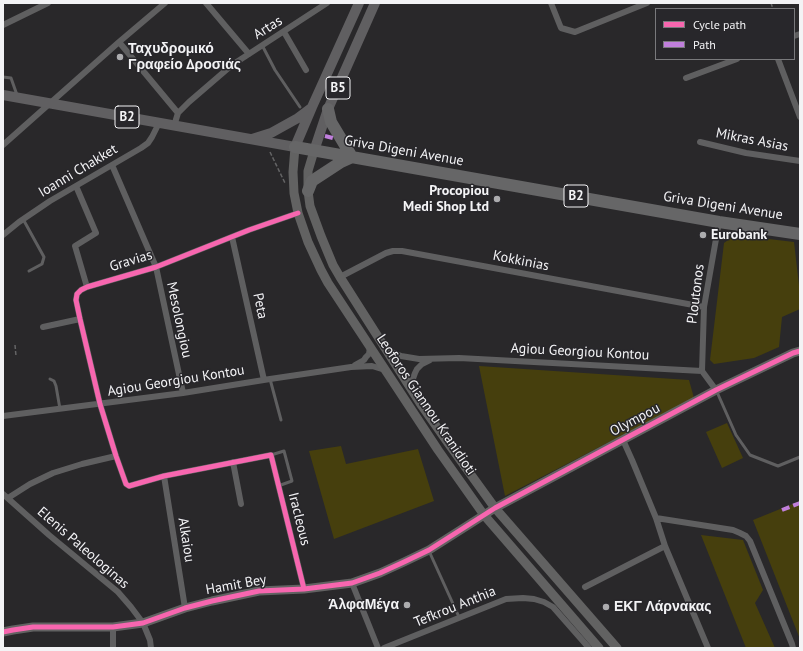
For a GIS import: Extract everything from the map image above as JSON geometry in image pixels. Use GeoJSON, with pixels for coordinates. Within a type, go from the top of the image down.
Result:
{"type":"FeatureCollection","features":[{"type":"Feature","properties":{"kind":"highway"},"geometry":{"type":"LineString","coordinates":[[308,191],[312,181],[341,162],[352,157],[331,122],[328,109]]}},
{"type":"Feature","properties":{"kind":"highway","name":"Griva Digeni Avenue"},"geometry":{"type":"LineString","coordinates":[[295,147],[719,222],[800,234]]}},
{"type":"Feature","properties":{"kind":"main road","name":"B5"},"geometry":{"type":"LineString","coordinates":[[295,147],[359,3]]}},
{"type":"Feature","properties":{"kind":"main road","name":"B5"},"geometry":{"type":"LineString","coordinates":[[314,151],[328,109],[375,3]]}},
{"type":"Feature","properties":{"kind":"main road","name":"Griva Digeni Avenue"},"geometry":{"type":"LineString","coordinates":[[3,95],[295,147]]}},
{"type":"Feature","properties":{"kind":"main road"},"geometry":{"type":"LineString","coordinates":[[250,140],[270,133],[298,118],[312,108]]}},
{"type":"Feature","properties":{"kind":"main road","name":"Leoforos Giannou Kranidioti"},"geometry":{"type":"LineString","coordinates":[[295,147],[293,172],[294,193],[298,213],[308,242],[328,283],[438,450],[484,515],[599,648]]}},
{"type":"Feature","properties":{"kind":"main road","name":"Leoforos Giannou Kranidioti"},"geometry":{"type":"LineString","coordinates":[[314,151],[308,171],[310,206],[333,265],[340,277],[410,387],[495,508],[617,648]]}},
{"type":"Feature","properties":{"kind":"main road","name":"Olympou"},"geometry":{"type":"LineString","coordinates":[[484,515],[716,390],[786,356],[800,351]]}},
{"type":"Feature","properties":{"kind":"main road","name":"Hamit Bey"},"geometry":{"type":"LineString","coordinates":[[3,632],[33,627],[114,627],[143,623],[185,608],[259,591],[304,589],[352,583],[380,573],[429,550],[484,515]]}},
{"type":"Feature","properties":{"kind":"street"},"geometry":{"type":"LineString","coordinates":[[3,25],[48,3]]}},
{"type":"Feature","properties":{"kind":"street"},"geometry":{"type":"LineString","coordinates":[[3,144],[165,3]]}},
{"type":"Feature","properties":{"kind":"street"},"geometry":{"type":"LineString","coordinates":[[206,3],[249,54]]}},
{"type":"Feature","properties":{"kind":"street","name":"Artas"},"geometry":{"type":"LineString","coordinates":[[174,126],[178,113],[232,65],[327,3]]}},
{"type":"Feature","properties":{"kind":"street"},"geometry":{"type":"LineString","coordinates":[[551,3],[561,28],[575,32],[647,3]]}},
{"type":"Feature","properties":{"kind":"street"},"geometry":{"type":"LineString","coordinates":[[284,32],[306,70]]}},
{"type":"Feature","properties":{"kind":"street"},"geometry":{"type":"LineString","coordinates":[[119,42],[178,113]]}},
{"type":"Feature","properties":{"kind":"street"},"geometry":{"type":"LineString","coordinates":[[686,78],[734,60]]}},
{"type":"Feature","properties":{"kind":"street"},"geometry":{"type":"LineString","coordinates":[[778,60],[800,117]]}},
{"type":"Feature","properties":{"kind":"street","name":"Ioanni Chakket"},"geometry":{"type":"LineString","coordinates":[[3,235],[23,219],[50,201],[148,143],[158,123]]}},
{"type":"Feature","properties":{"kind":"street","name":"Mikras Asias"},"geometry":{"type":"LineString","coordinates":[[700,142],[746,153],[800,160]]}},
{"type":"Feature","properties":{"kind":"street","name":"Mesolongiou"},"geometry":{"type":"LineString","coordinates":[[112,164],[156,267],[183,393]]}},
{"type":"Feature","properties":{"kind":"street"},"geometry":{"type":"LineString","coordinates":[[76,186],[96,233],[75,246],[87,287],[77,294],[76,300],[100,404],[124,481],[127,486],[164,476],[271,455]]}},
{"type":"Feature","properties":{"kind":"street","name":"Gravias"},"geometry":{"type":"LineString","coordinates":[[87,287],[156,267],[298,213]]}},
{"type":"Feature","properties":{"kind":"street","name":"Ploutonos"},"geometry":{"type":"LineString","coordinates":[[702,370],[704,307],[719,222]]}},
{"type":"Feature","properties":{"kind":"street","name":"Peta"},"geometry":{"type":"LineString","coordinates":[[232,237],[267,379]]}},
{"type":"Feature","properties":{"kind":"street","name":"Kokkinias"},"geometry":{"type":"LineString","coordinates":[[340,277],[386,253],[402,251],[704,307]]}},
{"type":"Feature","properties":{"kind":"street"},"geometry":{"type":"LineString","coordinates":[[43,327],[80,319]]}},
{"type":"Feature","properties":{"kind":"street","name":"Agiou Georgiou Kontou"},"geometry":{"type":"LineString","coordinates":[[351,367],[364,360],[369,354],[370,347]]}},
{"type":"Feature","properties":{"kind":"street","name":"Agiou Georgiou Kontou"},"geometry":{"type":"LineString","coordinates":[[387,350],[410,358],[459,358],[702,370]]}},
{"type":"Feature","properties":{"kind":"street"},"geometry":{"type":"LineString","coordinates":[[410,387],[417,369],[422,364],[432,359]]}},
{"type":"Feature","properties":{"kind":"street","name":"Agiou Georgiou Kontou"},"geometry":{"type":"LineString","coordinates":[[3,416],[183,393],[351,367],[372,366],[385,370]]}},
{"type":"Feature","properties":{"kind":"street"},"geometry":{"type":"LineString","coordinates":[[702,370],[716,390]]}},
{"type":"Feature","properties":{"kind":"street"},"geometry":{"type":"LineString","coordinates":[[623,440],[656,518],[665,546],[708,648]]}},
{"type":"Feature","properties":{"kind":"street","name":"Iracleous"},"geometry":{"type":"LineString","coordinates":[[271,455],[304,589]]}},
{"type":"Feature","properties":{"kind":"street"},"geometry":{"type":"LineString","coordinates":[[5,496],[53,473],[116,456]]}},
{"type":"Feature","properties":{"kind":"street"},"geometry":{"type":"LineString","coordinates":[[233,462],[242,504]]}},
{"type":"Feature","properties":{"kind":"street","name":"Alkaiou"},"geometry":{"type":"LineString","coordinates":[[164,476],[185,608]]}},
{"type":"Feature","properties":{"kind":"street","name":"Elenis Paleologinas"},"geometry":{"type":"LineString","coordinates":[[5,496],[49,535],[118,592],[143,623],[150,640],[151,648]]}},
{"type":"Feature","properties":{"kind":"street"},"geometry":{"type":"LineString","coordinates":[[656,518],[733,530],[746,536],[750,541],[793,648]]}},
{"type":"Feature","properties":{"kind":"street"},"geometry":{"type":"LineString","coordinates":[[585,587],[665,546]]}},
{"type":"Feature","properties":{"kind":"street"},"geometry":{"type":"LineString","coordinates":[[352,583],[378,648]]}},
{"type":"Feature","properties":{"kind":"street","name":"Tefkrou Anthia"},"geometry":{"type":"LineString","coordinates":[[384,648],[506,600],[523,598],[534,599],[553,607],[589,648]]}},
{"type":"Feature","properties":{"kind":"street"},"geometry":{"type":"LineString","coordinates":[[113,648],[114,627]]}},
{"type":"Feature","properties":{"kind":"lane"},"geometry":{"type":"LineString","coordinates":[[262,45],[275,70],[300,107]]}},
{"type":"Feature","properties":{"kind":"lane"},"geometry":{"type":"LineString","coordinates":[[3,77],[12,78],[18,98]]}},
{"type":"Feature","properties":{"kind":"lane"},"geometry":{"type":"LineString","coordinates":[[23,219],[44,257],[42,264],[29,271]]}},
{"type":"Feature","properties":{"kind":"lane"},"geometry":{"type":"LineString","coordinates":[[267,379],[281,420]]}},
{"type":"Feature","properties":{"kind":"lane"},"geometry":{"type":"LineString","coordinates":[[50,380],[54,381],[56,386],[60,409]]}},
{"type":"Feature","properties":{"kind":"lane"},"geometry":{"type":"LineString","coordinates":[[716,390],[736,436],[750,455],[778,466],[800,457]]}},
{"type":"Feature","properties":{"kind":"lane"},"geometry":{"type":"LineString","coordinates":[[271,455],[284,451],[292,481],[278,486]]}},
{"type":"Feature","properties":{"kind":"lane"},"geometry":{"type":"LineString","coordinates":[[429,550],[459,618]]}},
{"type":"Feature","properties":{"kind":"path"},"geometry":{"type":"LineString","coordinates":[[270,152],[286,187]]}},
{"type":"Feature","properties":{"kind":"path"},"geometry":{"type":"LineString","coordinates":[[15,345],[16,356]]}},
{"type":"Feature","properties":{"kind":"shaded area"},"geometry":{"type":"Polygon","coordinates":[[[735,235],[794,242],[800,294],[800,309],[782,317],[779,347],[754,358],[714,364],[710,360],[724,243],[735,235]]]}},
{"type":"Feature","properties":{"kind":"shaded area"},"geometry":{"type":"Polygon","coordinates":[[[479,366],[689,380],[694,398],[505,496],[479,366]]]}},
{"type":"Feature","properties":{"kind":"shaded area"},"geometry":{"type":"Polygon","coordinates":[[[727,423],[743,458],[722,468],[706,432],[727,423]]]}},
{"type":"Feature","properties":{"kind":"shaded area"},"geometry":{"type":"Polygon","coordinates":[[[341,446],[346,464],[418,449],[434,501],[334,539],[309,451],[341,446]]]}},
{"type":"Feature","properties":{"kind":"shaded area"},"geometry":{"type":"Polygon","coordinates":[[[800,501],[800,639],[753,520],[800,501]]]}},
{"type":"Feature","properties":{"kind":"shaded area"},"geometry":{"type":"Polygon","coordinates":[[[701,535],[743,540],[763,590],[755,603],[775,648],[746,648],[701,535]]]}},
{"type":"Feature","properties":{"kind":"marked path"},"geometry":{"type":"LineString","coordinates":[[325,136],[333,138]]}},
{"type":"Feature","properties":{"kind":"marked path"},"geometry":{"type":"LineString","coordinates":[[782,510],[800,503]]}},
{"type":"Feature","properties":{"kind":"cycle path"},"geometry":{"type":"LineString","coordinates":[[298,213],[249,230],[156,267],[87,287],[77,294],[76,300],[100,404],[126,484],[129,486],[164,476],[271,455],[304,589]]}},
{"type":"Feature","properties":{"kind":"cycle path"},"geometry":{"type":"LineString","coordinates":[[3,632],[33,627],[113,627],[143,623],[185,608],[259,591],[304,589],[352,583],[380,573],[429,550],[495,508],[716,390],[800,351]]}},
{"type":"Feature","properties":{"kind":"place","name":"Ταχυδρομικό Γραφείο Δροσιάς"},"geometry":{"type":"Point","coordinates":[120,57]}},
{"type":"Feature","properties":{"kind":"place","name":"Procopiou Medi Shop Ltd"},"geometry":{"type":"Point","coordinates":[497,199]}},
{"type":"Feature","properties":{"kind":"place","name":"Eurobank"},"geometry":{"type":"Point","coordinates":[703,235]}},
{"type":"Feature","properties":{"kind":"place","name":"ΆλφαΜέγα"},"geometry":{"type":"Point","coordinates":[407,605]}},
{"type":"Feature","properties":{"kind":"place","name":"ΕΚΓ Λάρνακας"},"geometry":{"type":"Point","coordinates":[606,607]}}]}
